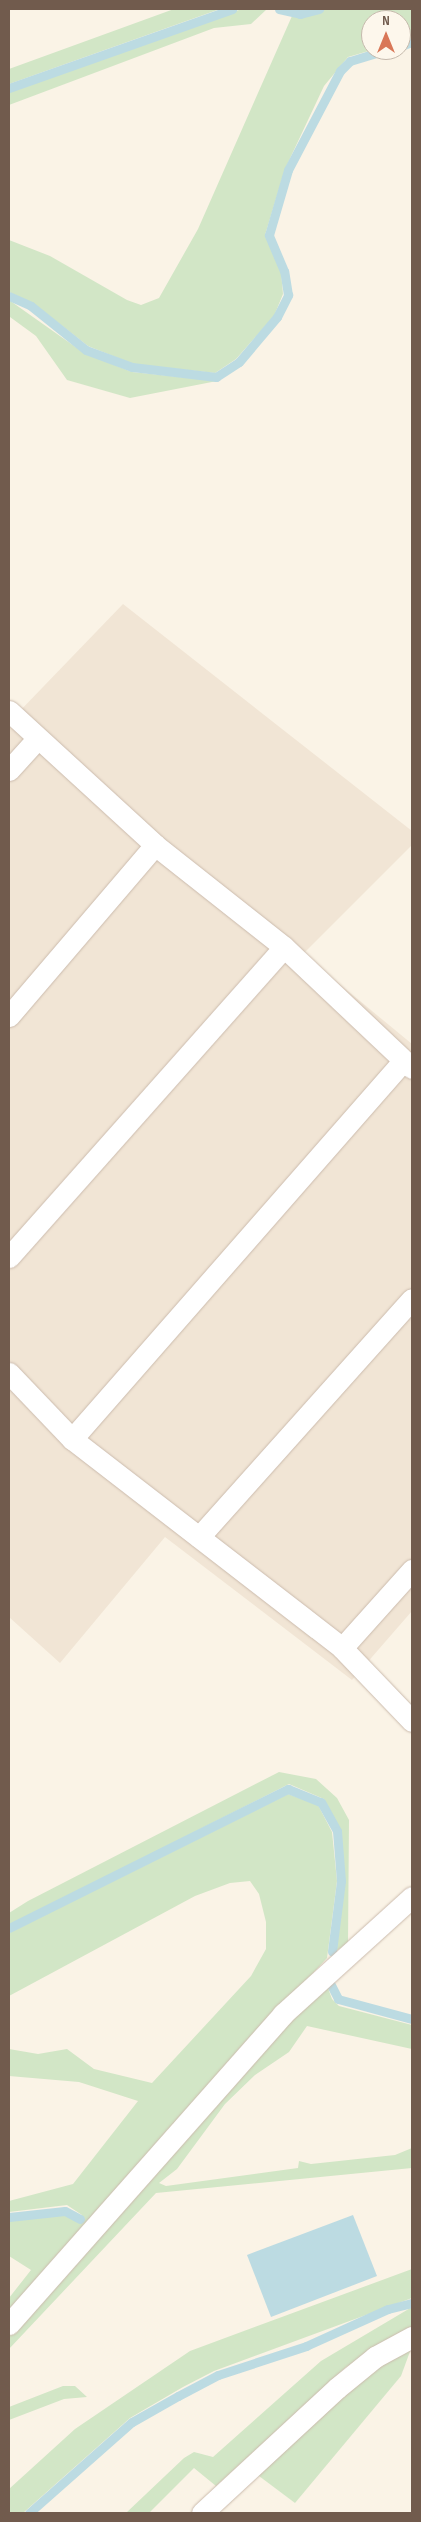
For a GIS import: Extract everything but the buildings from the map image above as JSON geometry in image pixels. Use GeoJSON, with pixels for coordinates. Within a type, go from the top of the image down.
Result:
{"type":"FeatureCollection","features":[{"type":"Feature","properties":{"kind":"street"},"geometry":{"type":"LineString","coordinates":[[9,712],[155,846],[284,947],[408,1064],[72,1439]]}},
{"type":"Feature","properties":{"kind":"street"},"geometry":{"type":"LineString","coordinates":[[9,770],[37,738]]}},
{"type":"Feature","properties":{"kind":"street"},"geometry":{"type":"LineString","coordinates":[[9,1016],[155,846]]}},
{"type":"Feature","properties":{"kind":"street"},"geometry":{"type":"LineString","coordinates":[[9,1257],[284,947]]}},
{"type":"Feature","properties":{"kind":"street"},"geometry":{"type":"LineString","coordinates":[[200,1537],[412,1299]]}},
{"type":"Feature","properties":{"kind":"street"},"geometry":{"type":"LineString","coordinates":[[9,1373],[72,1439],[342,1648],[412,1721]]}},
{"type":"Feature","properties":{"kind":"street"},"geometry":{"type":"LineString","coordinates":[[342,1648],[412,1570]]}},
{"type":"Feature","properties":{"kind":"street"},"geometry":{"type":"LineString","coordinates":[[9,2324],[284,2014],[412,1897]]}},
{"type":"Feature","properties":{"kind":"street"},"geometry":{"type":"LineString","coordinates":[[202,2513],[337,2388],[376,2357],[412,2337]]}},
{"type":"Feature","properties":{"kind":"shaded area"},"geometry":{"type":"Polygon","coordinates":[[[123,604],[412,831],[412,845],[303,954],[412,1044],[412,1611],[352,1680],[165,1537],[60,1663],[9,1617],[9,711],[16,715],[123,604]]]}},
{"type":"Feature","properties":{"kind":"green space"},"geometry":{"type":"Polygon","coordinates":[[[174,9],[220,9],[9,84],[9,69],[174,9]]]}},
{"type":"Feature","properties":{"kind":"green space"},"geometry":{"type":"Polygon","coordinates":[[[242,9],[267,9],[251,24],[214,28],[9,105],[9,91],[14,88],[242,9]]]}},
{"type":"Feature","properties":{"kind":"green space"},"geometry":{"type":"Polygon","coordinates":[[[324,9],[412,9],[412,38],[411,10],[361,10],[361,53],[348,57],[324,86],[285,169],[265,235],[281,272],[283,294],[274,316],[236,359],[215,373],[133,364],[88,346],[33,303],[9,292],[9,240],[50,256],[127,300],[141,305],[159,298],[198,229],[292,16],[324,9]]]}},
{"type":"Feature","properties":{"kind":"green space"},"geometry":{"type":"Polygon","coordinates":[[[9,300],[84,353],[132,372],[217,381],[130,398],[67,380],[36,336],[10,317],[9,300]]]}},
{"type":"Feature","properties":{"kind":"green space"},"geometry":{"type":"Polygon","coordinates":[[[279,1772],[316,1779],[337,1798],[349,1820],[348,1943],[336,1951],[345,1878],[340,1830],[324,1799],[289,1784],[9,1926],[9,1913],[28,1901],[279,1772]]]}},
{"type":"Feature","properties":{"kind":"green space"},"geometry":{"type":"Polygon","coordinates":[[[288,1794],[318,1805],[332,1832],[337,1881],[327,1958],[207,2087],[9,2316],[9,2298],[31,2270],[9,2256],[9,2220],[65,2214],[78,2222],[82,2215],[67,2205],[9,2212],[9,2201],[73,2184],[138,2101],[79,2082],[9,2076],[9,2049],[38,2054],[67,2049],[94,2069],[152,2083],[251,1976],[266,1949],[266,1922],[259,1894],[250,1881],[230,1883],[195,1896],[9,1996],[9,1933],[288,1794]]]}},
{"type":"Feature","properties":{"kind":"green space"},"geometry":{"type":"Polygon","coordinates":[[[325,1980],[332,1999],[339,2006],[412,2025],[412,2049],[307,2026],[289,2052],[255,2075],[225,2104],[177,2169],[159,2183],[166,2186],[298,2168],[299,2161],[311,2164],[395,2155],[412,2148],[412,2168],[156,2193],[9,2349],[9,2334],[325,1980]]]}},
{"type":"Feature","properties":{"kind":"green space"},"geometry":{"type":"Polygon","coordinates":[[[412,2269],[412,2298],[214,2371],[183,2387],[130,2418],[23,2513],[9,2513],[9,2489],[75,2429],[190,2351],[412,2269]]]}},
{"type":"Feature","properties":{"kind":"green space"},"geometry":{"type":"Polygon","coordinates":[[[412,2307],[412,2330],[346,2367],[216,2486],[194,2468],[149,2513],[126,2513],[184,2458],[194,2452],[213,2457],[321,2361],[412,2307]]]}},
{"type":"Feature","properties":{"kind":"green space"},"geometry":{"type":"Polygon","coordinates":[[[412,2346],[401,2376],[295,2503],[255,2473],[343,2389],[412,2346]]]}},
{"type":"Feature","properties":{"kind":"green space"},"geometry":{"type":"Polygon","coordinates":[[[63,2386],[75,2386],[87,2397],[64,2399],[9,2420],[9,2407],[63,2386]]]}},
{"type":"Feature","properties":{"kind":"water"},"geometry":{"type":"Polygon","coordinates":[[[353,2215],[377,2276],[271,2317],[247,2255],[353,2215]]]}},
{"type":"Feature","properties":{"kind":"waterway"},"geometry":{"type":"LineString","coordinates":[[9,88],[232,9]]}},
{"type":"Feature","properties":{"kind":"waterway"},"geometry":{"type":"LineString","coordinates":[[279,9],[300,14],[319,9]]}},
{"type":"Feature","properties":{"kind":"waterway"},"geometry":{"type":"LineString","coordinates":[[9,296],[31,306],[86,350],[132,367],[216,377],[239,362],[277,317],[288,295],[284,271],[269,235],[288,170],[340,71],[350,61],[361,58]]}},
{"type":"Feature","properties":{"kind":"waterway"},"geometry":{"type":"LineString","coordinates":[[9,1928],[288,1789],[321,1802],[337,1831],[341,1881],[332,1951]]}},
{"type":"Feature","properties":{"kind":"waterway"},"geometry":{"type":"LineString","coordinates":[[329,1981],[338,1999],[412,2019]]}},
{"type":"Feature","properties":{"kind":"waterway"},"geometry":{"type":"LineString","coordinates":[[9,2217],[65,2211],[80,2219]]}},
{"type":"Feature","properties":{"kind":"waterway"},"geometry":{"type":"LineString","coordinates":[[29,2513],[132,2422],[178,2396],[218,2375],[306,2346],[388,2309],[412,2303]]}}]}
